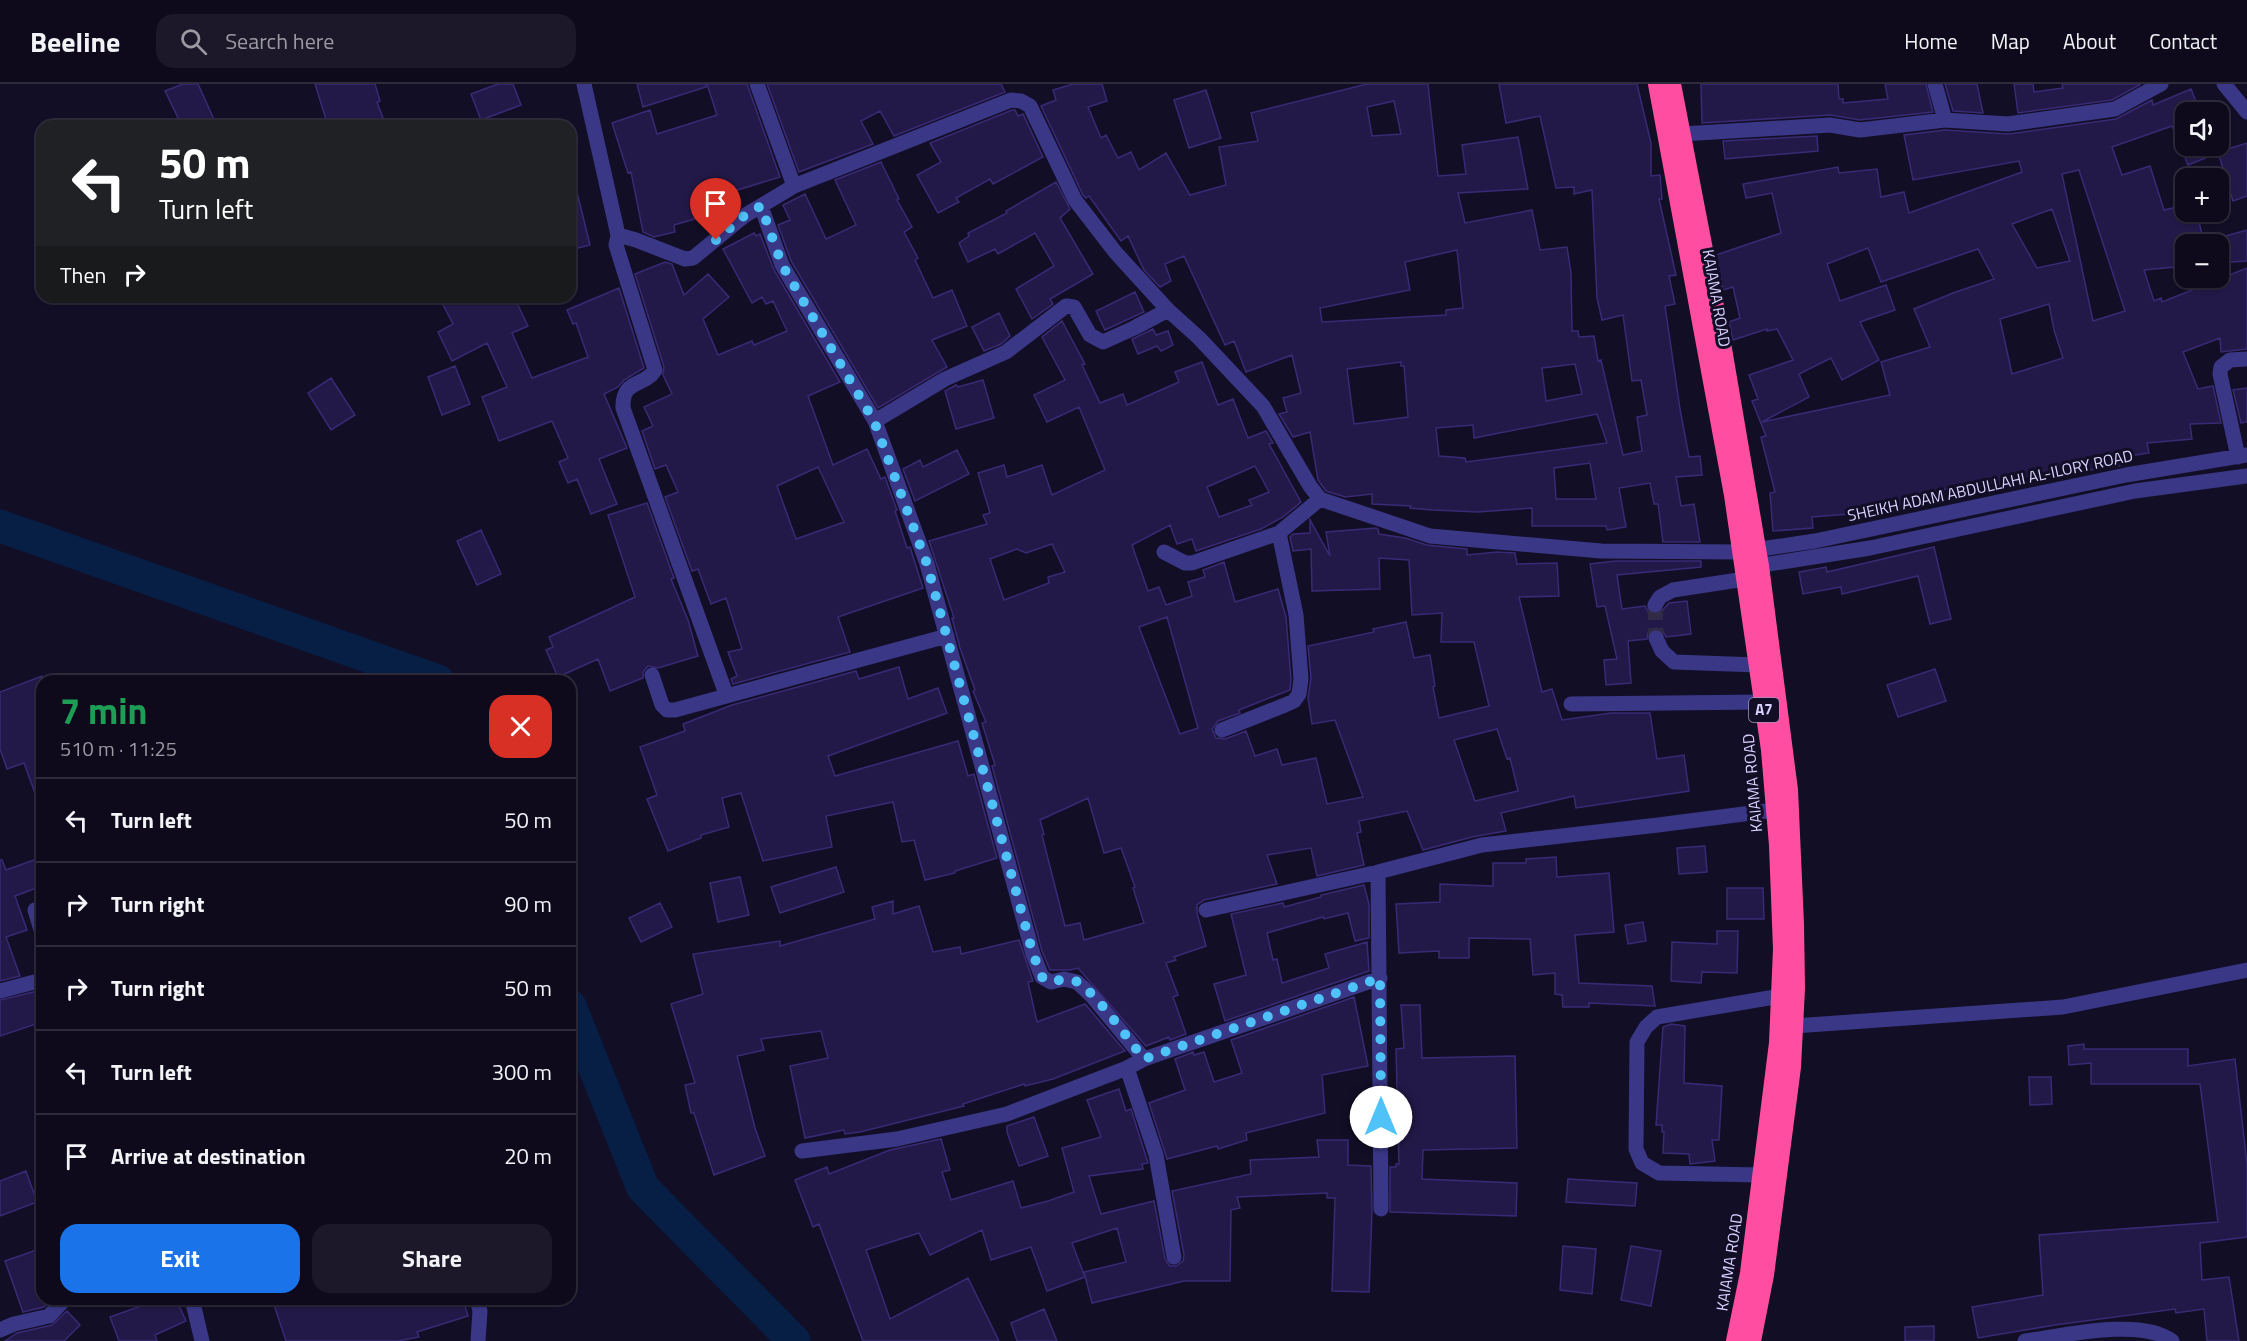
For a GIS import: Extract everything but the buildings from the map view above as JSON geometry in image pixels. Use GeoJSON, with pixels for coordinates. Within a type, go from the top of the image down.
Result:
{"type":"FeatureCollection","features":[{"type":"Feature","properties":{"kind":"highway","name":"KAIAMA ROAD"},"geometry":{"type":"LineString","coordinates":[[1658,84],[1750,563],[1789,790],[1796,924],[1792,1067],[1765,1275],[1752,1341]]}},
{"type":"Feature","properties":{"kind":"highway","name":"KAIAMA ROAD"},"geometry":{"type":"LineString","coordinates":[[1672,84],[1722,343],[1750,563],[1758,665],[1775,810],[1781,896],[1781,996],[1773,1094],[1749,1273],[1735,1341]]}},
{"type":"Feature","properties":{"kind":"street"},"geometry":{"type":"LineString","coordinates":[[584,84],[618,235],[616,245],[655,370],[653,374],[631,385],[623,397],[623,408],[726,694]]}},
{"type":"Feature","properties":{"kind":"street"},"geometry":{"type":"LineString","coordinates":[[757,84],[794,186]]}},
{"type":"Feature","properties":{"kind":"street"},"geometry":{"type":"LineString","coordinates":[[1935,84],[1945,120]]}},
{"type":"Feature","properties":{"kind":"street"},"geometry":{"type":"LineString","coordinates":[[1682,134],[1830,125],[1860,130],[1945,120],[2008,124],[2115,109],[2161,84]]}},
{"type":"Feature","properties":{"kind":"street"},"geometry":{"type":"LineString","coordinates":[[2224,84],[2247,112]]}},
{"type":"Feature","properties":{"kind":"street"},"geometry":{"type":"LineString","coordinates":[[618,235],[685,258],[693,258],[744,216],[794,186],[1011,100],[1021,101],[1030,106],[1076,200],[1116,253],[1168,310],[1199,338],[1263,406],[1320,499],[1430,536],[1750,563],[1870,548],[2135,491],[2247,476]]}},
{"type":"Feature","properties":{"kind":"street"},"geometry":{"type":"LineString","coordinates":[[761,206],[782,265],[874,421],[927,564],[1033,954],[1042,977],[1051,982],[1064,979],[1077,982],[1091,995],[1144,1059]]}},
{"type":"Feature","properties":{"kind":"street"},"geometry":{"type":"LineString","coordinates":[[874,421],[945,379],[1006,352],[1066,306],[1074,307],[1090,335],[1103,342],[1168,310]]}},
{"type":"Feature","properties":{"kind":"street"},"geometry":{"type":"LineString","coordinates":[[2242,456],[2220,374],[2221,367],[2230,360],[2247,359]]}},
{"type":"Feature","properties":{"kind":"street","name":"SHEIKH ADAM ABDULLAHI AL-ILORY ROAD"},"geometry":{"type":"LineString","coordinates":[[1750,563],[1815,541],[2126,475],[2242,456]]}},
{"type":"Feature","properties":{"kind":"street"},"geometry":{"type":"LineString","coordinates":[[1164,552],[1185,563],[1192,563],[1279,533],[1320,499]]}},
{"type":"Feature","properties":{"kind":"street"},"geometry":{"type":"LineString","coordinates":[[1222,730],[1294,701],[1299,694],[1296,615],[1279,533]]}},
{"type":"Feature","properties":{"kind":"street"},"geometry":{"type":"LineString","coordinates":[[1655,605],[1660,597],[1673,590],[1750,563]]}},
{"type":"Feature","properties":{"kind":"street"},"geometry":{"type":"LineString","coordinates":[[652,675],[662,705],[667,710],[947,636]]}},
{"type":"Feature","properties":{"kind":"street"},"geometry":{"type":"LineString","coordinates":[[1656,638],[1662,651],[1674,662],[1758,665]]}},
{"type":"Feature","properties":{"kind":"street"},"geometry":{"type":"LineString","coordinates":[[1571,704],[1763,702]]}},
{"type":"Feature","properties":{"kind":"street"},"geometry":{"type":"LineString","coordinates":[[1206,910],[1378,872],[1482,845],[1775,810]]}},
{"type":"Feature","properties":{"kind":"street"},"geometry":{"type":"LineString","coordinates":[[1378,872],[1381,1209]]}},
{"type":"Feature","properties":{"kind":"street"},"geometry":{"type":"LineString","coordinates":[[1794,1026],[2063,1007],[2247,970]]}},
{"type":"Feature","properties":{"kind":"street"},"geometry":{"type":"LineString","coordinates":[[802,1151],[897,1139],[1008,1114],[1127,1068],[1144,1059],[1380,978]]}},
{"type":"Feature","properties":{"kind":"street"},"geometry":{"type":"LineString","coordinates":[[0,991],[36,982]]}},
{"type":"Feature","properties":{"kind":"street"},"geometry":{"type":"LineString","coordinates":[[1761,1174],[1659,1173],[1642,1163],[1636,1149],[1638,1042],[1646,1027],[1657,1017],[1781,996]]}},
{"type":"Feature","properties":{"kind":"street"},"geometry":{"type":"LineString","coordinates":[[1127,1068],[1155,1155],[1174,1257]]}},
{"type":"Feature","properties":{"kind":"street"},"geometry":{"type":"LineString","coordinates":[[0,1330],[14,1324],[49,1316],[59,1305]]}},
{"type":"Feature","properties":{"kind":"street"},"geometry":{"type":"LineString","coordinates":[[193,1305],[202,1341]]}},
{"type":"Feature","properties":{"kind":"street"},"geometry":{"type":"LineString","coordinates":[[478,1305],[478,1341]]}},
{"type":"Feature","properties":{"kind":"street"},"geometry":{"type":"LineString","coordinates":[[2025,1341],[2118,1328],[2162,1333],[2172,1341]]}},
{"type":"Feature","properties":{"kind":"waterway"},"geometry":{"type":"LineString","coordinates":[[0,526],[421,675]]}},
{"type":"Feature","properties":{"kind":"waterway"},"geometry":{"type":"LineString","coordinates":[[576,1021],[643,1188],[794,1341]]}},
{"type":"Feature","properties":{"kind":"tunnel"},"geometry":{"type":"LineString","coordinates":[[1655,605],[1656,638]]}},
{"type":"Feature","properties":{"kind":"route"},"geometry":{"type":"LineString","coordinates":[[716,240],[744,216],[761,206],[782,265],[874,421],[927,564],[1033,954],[1042,977],[1051,982],[1064,979],[1077,982],[1091,995],[1144,1059],[1380,978],[1381,1117]]}}]}
